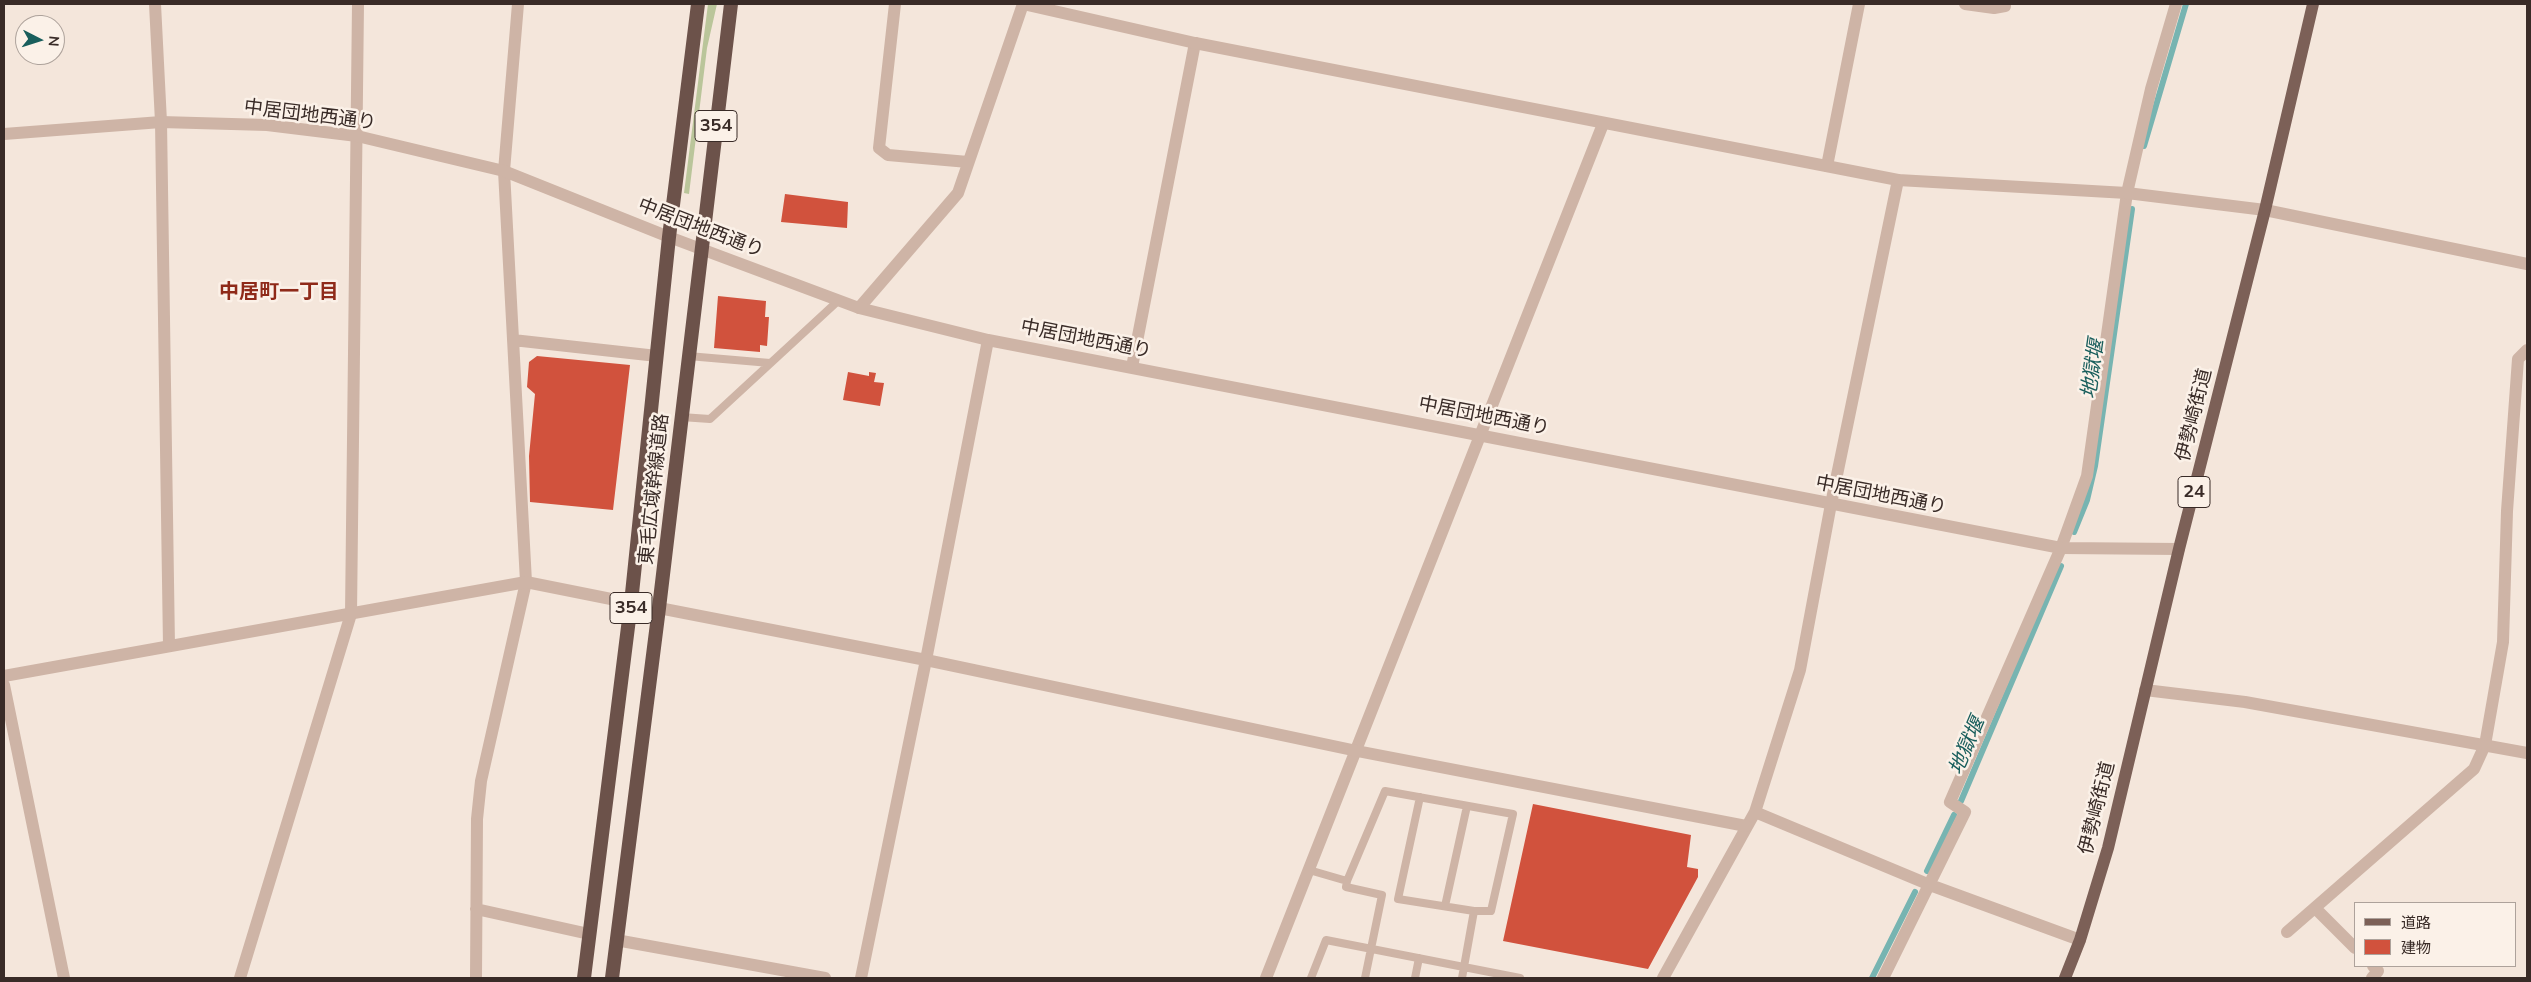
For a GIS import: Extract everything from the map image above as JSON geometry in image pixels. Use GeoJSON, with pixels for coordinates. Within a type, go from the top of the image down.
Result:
{"type":"FeatureCollection","features":[{"type":"Feature","properties":{"kind":"highway","name":"東毛広域幹線道路"},"geometry":{"type":"LineString","coordinates":[[584,978],[631,603],[669,237],[698,4]]}},
{"type":"Feature","properties":{"kind":"highway","name":"東毛広域幹線道路"},"geometry":{"type":"LineString","coordinates":[[612,978],[659,608],[731,4]]}},
{"type":"Feature","properties":{"kind":"main road","name":"伊勢崎街道"},"geometry":{"type":"LineString","coordinates":[[2065,978],[2080,940],[2108,848],[2179,549],[2265,210],[2313,4]]}},
{"type":"Feature","properties":{"kind":"street"},"geometry":{"type":"LineString","coordinates":[[156,4],[161,122],[169,646]]}},
{"type":"Feature","properties":{"kind":"street"},"geometry":{"type":"LineString","coordinates":[[240,978],[351,614],[358,4]]}},
{"type":"Feature","properties":{"kind":"street"},"geometry":{"type":"LineString","coordinates":[[476,978],[477,819],[481,781],[526,582],[504,171],[518,4]]}},
{"type":"Feature","properties":{"kind":"street"},"geometry":{"type":"LineString","coordinates":[[895,4],[879,148],[888,155],[968,162]]}},
{"type":"Feature","properties":{"kind":"street"},"geometry":{"type":"LineString","coordinates":[[859,308],[958,194],[1023,4],[1195,43],[1898,180],[2127,193],[2265,210],[2527,264]]}},
{"type":"Feature","properties":{"kind":"street"},"geometry":{"type":"LineString","coordinates":[[1827,166],[1859,4]]}},
{"type":"Feature","properties":{"kind":"street"},"geometry":{"type":"LineString","coordinates":[[1965,4],[1994,8],[2005,6],[2005,4]]}},
{"type":"Feature","properties":{"kind":"street"},"geometry":{"type":"LineString","coordinates":[[1882,978],[1965,812],[1950,802],[2060,548],[2086,476],[2127,193],[2151,89],[2176,4]]}},
{"type":"Feature","properties":{"kind":"street"},"geometry":{"type":"LineString","coordinates":[[1132,366],[1195,43]]}},
{"type":"Feature","properties":{"kind":"street","name":"中居団地西通り"},"geometry":{"type":"LineString","coordinates":[[4,134],[161,122],[267,125],[357,136],[504,171],[669,237],[859,308],[988,340],[1132,366],[2060,548],[2179,549]]}},
{"type":"Feature","properties":{"kind":"street"},"geometry":{"type":"LineString","coordinates":[[1266,978],[1603,124]]}},
{"type":"Feature","properties":{"kind":"street"},"geometry":{"type":"LineString","coordinates":[[1663,978],[1755,812],[1800,670],[1831,504],[1898,180]]}},
{"type":"Feature","properties":{"kind":"street"},"geometry":{"type":"LineString","coordinates":[[513,340],[657,356]]}},
{"type":"Feature","properties":{"kind":"street"},"geometry":{"type":"LineString","coordinates":[[860,978],[926,660],[988,340]]}},
{"type":"Feature","properties":{"kind":"street"},"geometry":{"type":"LineString","coordinates":[[2288,932],[2474,769],[2485,745],[2504,642],[2507,511],[2518,359],[2527,350]]}},
{"type":"Feature","properties":{"kind":"street"},"geometry":{"type":"LineString","coordinates":[[4,676],[526,582],[631,603]]}},
{"type":"Feature","properties":{"kind":"street"},"geometry":{"type":"LineString","coordinates":[[659,608],[926,660],[1356,751],[1746,826]]}},
{"type":"Feature","properties":{"kind":"street"},"geometry":{"type":"LineString","coordinates":[[4,685],[64,978]]}},
{"type":"Feature","properties":{"kind":"street"},"geometry":{"type":"LineString","coordinates":[[2146,690],[2245,702],[2527,753]]}},
{"type":"Feature","properties":{"kind":"street"},"geometry":{"type":"LineString","coordinates":[[1755,812],[1930,885],[2080,940]]}},
{"type":"Feature","properties":{"kind":"street"},"geometry":{"type":"LineString","coordinates":[[2315,908],[2354,947]]}},
{"type":"Feature","properties":{"kind":"street"},"geometry":{"type":"LineString","coordinates":[[476,909],[589,934]]}},
{"type":"Feature","properties":{"kind":"street"},"geometry":{"type":"LineString","coordinates":[[616,940],[824,978]]}},
{"type":"Feature","properties":{"kind":"street"},"geometry":{"type":"LineString","coordinates":[[2372,978],[2378,971],[2374,967]]}},
{"type":"Feature","properties":{"kind":"lane"},"geometry":{"type":"LineString","coordinates":[[681,417],[710,419],[838,300]]}},
{"type":"Feature","properties":{"kind":"lane"},"geometry":{"type":"LineString","coordinates":[[688,356],[770,363]]}},
{"type":"Feature","properties":{"kind":"lane"},"geometry":{"type":"LineString","coordinates":[[1385,791],[1420,797],[1513,814],[1491,910],[1474,911],[1398,899],[1346,887],[1385,791]]}},
{"type":"Feature","properties":{"kind":"lane"},"geometry":{"type":"LineString","coordinates":[[1398,899],[1420,797]]}},
{"type":"Feature","properties":{"kind":"lane"},"geometry":{"type":"LineString","coordinates":[[1445,906],[1467,806]]}},
{"type":"Feature","properties":{"kind":"lane"},"geometry":{"type":"LineString","coordinates":[[1309,870],[1347,881]]}},
{"type":"Feature","properties":{"kind":"lane"},"geometry":{"type":"LineString","coordinates":[[1365,978],[1382,895]]}},
{"type":"Feature","properties":{"kind":"lane"},"geometry":{"type":"LineString","coordinates":[[1462,978],[1474,911]]}},
{"type":"Feature","properties":{"kind":"lane"},"geometry":{"type":"LineString","coordinates":[[1311,978],[1326,940],[1515,978]]}},
{"type":"Feature","properties":{"kind":"lane"},"geometry":{"type":"LineString","coordinates":[[1415,978],[1419,958]]}},
{"type":"Feature","properties":{"kind":"green space"},"geometry":{"type":"Polygon","coordinates":[[[708,4],[717,4],[707,48],[689,194],[684,193],[708,4]]]}},
{"type":"Feature","properties":{"kind":"building"},"geometry":{"type":"Polygon","coordinates":[[[785,194],[848,202],[847,228],[781,222],[785,194]]]}},
{"type":"Feature","properties":{"kind":"building"},"geometry":{"type":"Polygon","coordinates":[[[718,296],[766,301],[765,317],[769,317],[767,346],[760,345],[760,352],[714,348],[718,296]]]}},
{"type":"Feature","properties":{"kind":"building"},"geometry":{"type":"Polygon","coordinates":[[[537,356],[630,365],[613,510],[530,502],[529,456],[535,394],[527,387],[529,362],[537,356]]]}},
{"type":"Feature","properties":{"kind":"building"},"geometry":{"type":"Polygon","coordinates":[[[848,372],[869,376],[869,372],[876,373],[874,382],[884,383],[880,406],[843,400],[848,372]]]}},
{"type":"Feature","properties":{"kind":"building"},"geometry":{"type":"Polygon","coordinates":[[[1533,804],[1691,835],[1687,867],[1698,869],[1698,877],[1648,969],[1503,941],[1533,804]]]}},
{"type":"Feature","properties":{"kind":"waterway","name":"地獄堰"},"geometry":{"type":"LineString","coordinates":[[2144,146],[2186,4]]}},
{"type":"Feature","properties":{"kind":"waterway","name":"地獄堰"},"geometry":{"type":"LineString","coordinates":[[2074,532],[2087,500],[2095,466],[2132,209]]}},
{"type":"Feature","properties":{"kind":"waterway","name":"地獄堰"},"geometry":{"type":"LineString","coordinates":[[1961,801],[2061,566]]}},
{"type":"Feature","properties":{"kind":"waterway","name":"地獄堰"},"geometry":{"type":"LineString","coordinates":[[1927,871],[1954,815]]}},
{"type":"Feature","properties":{"kind":"waterway","name":"地獄堰"},"geometry":{"type":"LineString","coordinates":[[1872,978],[1915,892]]}},
{"type":"Feature","properties":{"kind":"district","name":"中居町一丁目"},"geometry":{"type":"Point","coordinates":[279,292]}}]}
